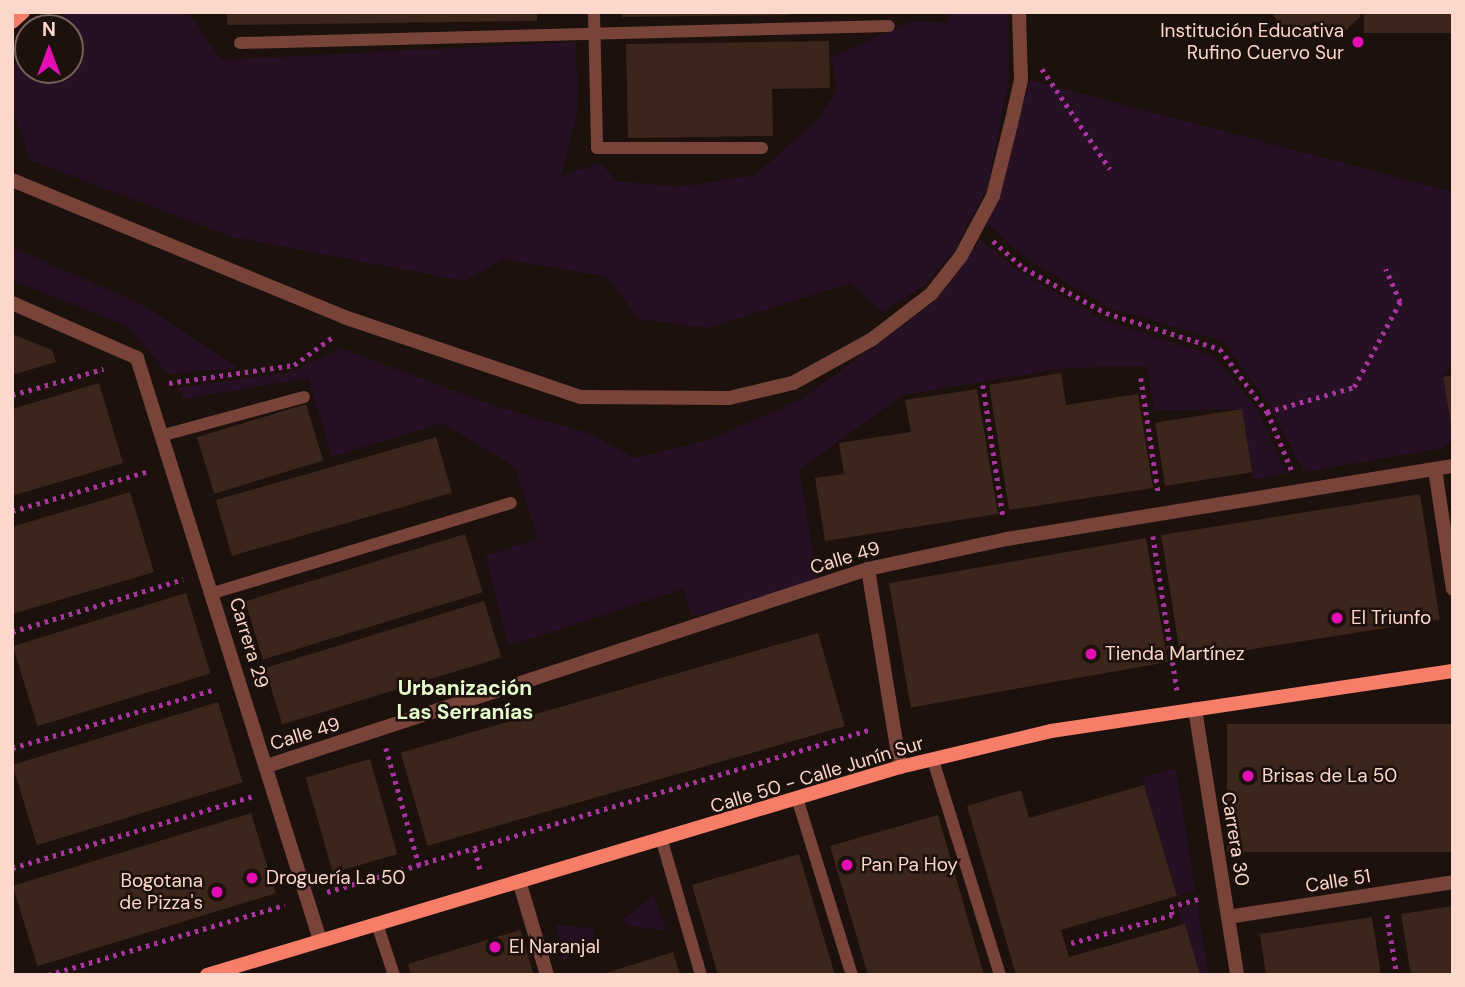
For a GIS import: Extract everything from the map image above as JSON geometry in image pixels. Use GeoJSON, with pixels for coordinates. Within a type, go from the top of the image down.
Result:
{"type":"FeatureCollection","features":[{"type":"Feature","properties":{"kind":"street"},"geometry":{"type":"LineString","coordinates":[[12,22],[23,12]]}},
{"type":"Feature","properties":{"kind":"street"},"geometry":{"type":"LineString","coordinates":[[12,180],[344,317],[581,397],[729,398],[793,383],[871,340],[931,294],[977,227],[993,196],[1021,79],[1019,12]]}},
{"type":"Feature","properties":{"kind":"street"},"geometry":{"type":"LineString","coordinates":[[12,303],[137,358]]}},
{"type":"Feature","properties":{"kind":"street","name":"Carrera 29"},"geometry":{"type":"LineString","coordinates":[[137,358],[164,435],[320,940]]}},
{"type":"Feature","properties":{"kind":"street","name":"Calle 49"},"geometry":{"type":"LineString","coordinates":[[267,766],[868,569],[1007,539],[1453,466]]}},
{"type":"Feature","properties":{"kind":"street"},"geometry":{"type":"LineString","coordinates":[[1435,469],[1453,589]]}},
{"type":"Feature","properties":{"kind":"street"},"geometry":{"type":"LineString","coordinates":[[868,569],[896,721],[900,767]]}},
{"type":"Feature","properties":{"kind":"street","name":"Calle 50 - Calle Junín Sur"},"geometry":{"type":"LineString","coordinates":[[206,975],[240,970],[320,940],[520,884],[798,801],[900,767],[1051,731],[1453,671]]}},
{"type":"Feature","properties":{"kind":"street","name":"Carrera 30"},"geometry":{"type":"LineString","coordinates":[[1188,711],[1224,892],[1237,975]]}},
{"type":"Feature","properties":{"kind":"street","name":"Calle 51"},"geometry":{"type":"LineString","coordinates":[[1228,917],[1453,882]]}},
{"type":"Feature","properties":{"kind":"street"},"geometry":{"type":"LineString","coordinates":[[520,884],[547,975]]}},
{"type":"Feature","properties":{"kind":"lane"},"geometry":{"type":"LineString","coordinates":[[594,12],[597,148],[762,148]]}},
{"type":"Feature","properties":{"kind":"lane"},"geometry":{"type":"LineString","coordinates":[[240,43],[889,26]]}},
{"type":"Feature","properties":{"kind":"lane"},"geometry":{"type":"LineString","coordinates":[[164,435],[304,397]]}},
{"type":"Feature","properties":{"kind":"lane"},"geometry":{"type":"LineString","coordinates":[[213,593],[511,503]]}},
{"type":"Feature","properties":{"kind":"lane"},"geometry":{"type":"LineString","coordinates":[[933,760],[1000,975]]}},
{"type":"Feature","properties":{"kind":"lane"},"geometry":{"type":"LineString","coordinates":[[798,801],[852,975]]}},
{"type":"Feature","properties":{"kind":"lane"},"geometry":{"type":"LineString","coordinates":[[662,841],[701,975]]}},
{"type":"Feature","properties":{"kind":"lane"},"geometry":{"type":"LineString","coordinates":[[377,924],[394,975]]}},
{"type":"Feature","properties":{"kind":"path"},"geometry":{"type":"LineString","coordinates":[[1021,55],[1052,75],[1110,169]]}},
{"type":"Feature","properties":{"kind":"path"},"geometry":{"type":"LineString","coordinates":[[977,227],[1024,268],[1106,313],[1220,349],[1267,412],[1299,491]]}},
{"type":"Feature","properties":{"kind":"path"},"geometry":{"type":"LineString","coordinates":[[1267,412],[1354,387],[1400,302],[1385,269]]}},
{"type":"Feature","properties":{"kind":"path"},"geometry":{"type":"LineString","coordinates":[[147,386],[294,365],[332,340],[344,317]]}},
{"type":"Feature","properties":{"kind":"path"},"geometry":{"type":"LineString","coordinates":[[12,395],[137,358]]}},
{"type":"Feature","properties":{"kind":"path"},"geometry":{"type":"LineString","coordinates":[[1141,378],[1156,513],[1188,711]]}},
{"type":"Feature","properties":{"kind":"path"},"geometry":{"type":"LineString","coordinates":[[983,385],[1007,539]]}},
{"type":"Feature","properties":{"kind":"path"},"geometry":{"type":"LineString","coordinates":[[12,511],[173,464]]}},
{"type":"Feature","properties":{"kind":"path"},"geometry":{"type":"LineString","coordinates":[[12,632],[207,572]]}},
{"type":"Feature","properties":{"kind":"path"},"geometry":{"type":"LineString","coordinates":[[12,748],[241,682]]}},
{"type":"Feature","properties":{"kind":"path"},"geometry":{"type":"LineString","coordinates":[[48,975],[896,721]]}},
{"type":"Feature","properties":{"kind":"path"},"geometry":{"type":"LineString","coordinates":[[381,730],[419,865]]}},
{"type":"Feature","properties":{"kind":"path"},"geometry":{"type":"LineString","coordinates":[[12,868],[274,790]]}},
{"type":"Feature","properties":{"kind":"path"},"geometry":{"type":"LineString","coordinates":[[1071,943],[1171,915],[1170,907],[1224,892]]}},
{"type":"Feature","properties":{"kind":"path"},"geometry":{"type":"LineString","coordinates":[[1383,893],[1397,975]]}},
{"type":"Feature","properties":{"kind":"shaded area"},"geometry":{"type":"Polygon","coordinates":[[[189,12],[221,60],[576,42],[578,107],[561,176],[600,163],[617,181],[679,187],[755,175],[820,118],[836,90],[832,57],[912,21],[948,23],[949,12],[1008,12],[1009,78],[987,189],[954,251],[925,285],[882,312],[851,283],[708,328],[638,319],[608,277],[503,259],[465,281],[232,237],[30,160],[12,107],[14,64],[14,84],[84,84],[84,14],[63,14],[189,12]]]}},
{"type":"Feature","properties":{"kind":"shaded area"},"geometry":{"type":"Polygon","coordinates":[[[1030,80],[1453,192],[1453,360],[1443,377],[1453,440],[1443,448],[1304,472],[1267,402],[1223,341],[1110,308],[1028,260],[987,224],[1030,80]]]}},
{"type":"Feature","properties":{"kind":"shaded area"},"geometry":{"type":"Polygon","coordinates":[[[980,240],[1020,272],[1105,320],[1214,356],[1256,407],[1287,474],[1252,479],[1241,409],[1154,411],[1147,366],[1065,368],[903,395],[799,470],[818,580],[692,617],[683,589],[509,646],[485,556],[538,539],[515,467],[442,423],[332,457],[308,378],[183,399],[178,388],[295,371],[341,348],[492,405],[588,433],[635,458],[706,441],[802,399],[934,302],[980,240]]]}},
{"type":"Feature","properties":{"kind":"shaded area"},"geometry":{"type":"Polygon","coordinates":[[[12,247],[143,305],[238,368],[168,374],[129,327],[12,280],[12,247]]]}},
{"type":"Feature","properties":{"kind":"shaded area"},"geometry":{"type":"Polygon","coordinates":[[[1176,769],[1195,891],[1177,896],[1142,777],[1176,769]]]}},
{"type":"Feature","properties":{"kind":"shaded area"},"geometry":{"type":"Polygon","coordinates":[[[653,896],[667,931],[626,925],[624,919],[653,896]]]}},
{"type":"Feature","properties":{"kind":"shaded area"},"geometry":{"type":"Polygon","coordinates":[[[1197,904],[1208,975],[1200,975],[1177,909],[1197,904]]]}},
{"type":"Feature","properties":{"kind":"shaded area"},"geometry":{"type":"Polygon","coordinates":[[[556,924],[593,929],[594,936],[563,962],[556,924]]]}},
{"type":"Feature","properties":{"kind":"building"},"geometry":{"type":"Polygon","coordinates":[[[227,12],[537,12],[537,21],[227,25],[227,12]]]}},
{"type":"Feature","properties":{"kind":"building"},"geometry":{"type":"Polygon","coordinates":[[[622,12],[788,12],[788,15],[622,17],[622,12]]]}},
{"type":"Feature","properties":{"kind":"building"},"geometry":{"type":"Polygon","coordinates":[[[1271,12],[1359,12],[1360,17],[1344,32],[1324,33],[1315,23],[1303,33],[1285,33],[1271,12]]]}},
{"type":"Feature","properties":{"kind":"building"},"geometry":{"type":"Polygon","coordinates":[[[1364,12],[1453,12],[1453,33],[1364,33],[1364,12]]]}},
{"type":"Feature","properties":{"kind":"building"},"geometry":{"type":"Polygon","coordinates":[[[829,41],[830,88],[772,89],[773,136],[628,138],[626,44],[829,41]]]}},
{"type":"Feature","properties":{"kind":"building"},"geometry":{"type":"Polygon","coordinates":[[[12,334],[52,350],[56,362],[12,375],[12,334]]]}},
{"type":"Feature","properties":{"kind":"building"},"geometry":{"type":"Polygon","coordinates":[[[1061,373],[1066,405],[1138,394],[1153,488],[1009,510],[989,385],[1061,373]]]}},
{"type":"Feature","properties":{"kind":"building"},"geometry":{"type":"Polygon","coordinates":[[[1453,375],[1453,425],[1451,425],[1443,377],[1453,375]]]}},
{"type":"Feature","properties":{"kind":"building"},"geometry":{"type":"Polygon","coordinates":[[[99,383],[123,463],[12,496],[12,409],[99,383]]]}},
{"type":"Feature","properties":{"kind":"building"},"geometry":{"type":"Polygon","coordinates":[[[977,389],[998,514],[825,541],[815,478],[844,474],[839,443],[911,432],[905,400],[977,389]]]}},
{"type":"Feature","properties":{"kind":"building"},"geometry":{"type":"Polygon","coordinates":[[[306,404],[323,460],[214,494],[197,437],[306,404]]]}},
{"type":"Feature","properties":{"kind":"building"},"geometry":{"type":"Polygon","coordinates":[[[1242,409],[1252,472],[1165,486],[1155,423],[1242,409]]]}},
{"type":"Feature","properties":{"kind":"building"},"geometry":{"type":"Polygon","coordinates":[[[436,437],[452,493],[232,556],[216,500],[436,437]]]}},
{"type":"Feature","properties":{"kind":"building"},"geometry":{"type":"Polygon","coordinates":[[[130,492],[154,572],[12,614],[12,527],[130,492]]]}},
{"type":"Feature","properties":{"kind":"building"},"geometry":{"type":"Polygon","coordinates":[[[1420,494],[1440,619],[1181,660],[1161,535],[1420,494]]]}},
{"type":"Feature","properties":{"kind":"building"},"geometry":{"type":"Polygon","coordinates":[[[465,534],[483,592],[263,660],[245,601],[465,534]]]}},
{"type":"Feature","properties":{"kind":"building"},"geometry":{"type":"Polygon","coordinates":[[[1146,538],[1168,662],[911,707],[889,583],[1146,538]]]}},
{"type":"Feature","properties":{"kind":"building"},"geometry":{"type":"Polygon","coordinates":[[[186,593],[211,673],[37,726],[13,646],[186,593]]]}},
{"type":"Feature","properties":{"kind":"building"},"geometry":{"type":"Polygon","coordinates":[[[484,601],[501,657],[282,724],[265,668],[484,601]]]}},
{"type":"Feature","properties":{"kind":"building"},"geometry":{"type":"Polygon","coordinates":[[[818,633],[845,726],[428,846],[401,753],[818,633]]]}},
{"type":"Feature","properties":{"kind":"building"},"geometry":{"type":"Polygon","coordinates":[[[218,702],[243,782],[37,845],[12,765],[218,702]]]}},
{"type":"Feature","properties":{"kind":"building"},"geometry":{"type":"Polygon","coordinates":[[[1227,724],[1453,724],[1453,852],[1227,852],[1227,724]]]}},
{"type":"Feature","properties":{"kind":"building"},"geometry":{"type":"Polygon","coordinates":[[[370,759],[397,854],[333,873],[306,777],[370,759]]]}},
{"type":"Feature","properties":{"kind":"building"},"geometry":{"type":"Polygon","coordinates":[[[1144,785],[1177,896],[1061,930],[1069,957],[1185,924],[1200,975],[1016,975],[967,806],[1021,790],[1029,818],[1144,785]]]}},
{"type":"Feature","properties":{"kind":"building"},"geometry":{"type":"Polygon","coordinates":[[[251,813],[276,893],[37,966],[13,886],[251,813]]]}},
{"type":"Feature","properties":{"kind":"building"},"geometry":{"type":"Polygon","coordinates":[[[938,815],[984,975],[868,975],[830,846],[938,815]]]}},
{"type":"Feature","properties":{"kind":"building"},"geometry":{"type":"Polygon","coordinates":[[[799,854],[835,975],[718,975],[692,885],[799,854]]]}},
{"type":"Feature","properties":{"kind":"building"},"geometry":{"type":"Polygon","coordinates":[[[1453,906],[1453,975],[1411,975],[1401,914],[1453,906]]]}},
{"type":"Feature","properties":{"kind":"building"},"geometry":{"type":"Polygon","coordinates":[[[1372,917],[1381,975],[1266,975],[1260,934],[1372,917]]]}},
{"type":"Feature","properties":{"kind":"building","name":"El Naranjal"},"geometry":{"type":"Polygon","coordinates":[[[520,930],[534,975],[411,975],[408,964],[520,930]]]}},
{"type":"Feature","properties":{"kind":"building"},"geometry":{"type":"Polygon","coordinates":[[[673,952],[680,975],[603,975],[603,974],[673,952]]]}},
{"type":"Feature","properties":{"kind":"place","name":"Institución Educativa Rufino Cuervo Sur"},"geometry":{"type":"Point","coordinates":[1358,42]}},
{"type":"Feature","properties":{"kind":"place","name":"El Triunfo"},"geometry":{"type":"Point","coordinates":[1337,618]}},
{"type":"Feature","properties":{"kind":"place","name":"Tienda Martínez"},"geometry":{"type":"Point","coordinates":[1091,654]}},
{"type":"Feature","properties":{"kind":"place","name":"Brisas de La 50"},"geometry":{"type":"Point","coordinates":[1248,776]}},
{"type":"Feature","properties":{"kind":"place","name":"Pan Pa Hoy"},"geometry":{"type":"Point","coordinates":[847,865]}},
{"type":"Feature","properties":{"kind":"place","name":"Droguería La 50"},"geometry":{"type":"Point","coordinates":[252,878]}},
{"type":"Feature","properties":{"kind":"place","name":"Bogotana de Pizza's"},"geometry":{"type":"Point","coordinates":[217,892]}},
{"type":"Feature","properties":{"kind":"place","name":"El Naranjal"},"geometry":{"type":"Point","coordinates":[495,947]}},
{"type":"Feature","properties":{"kind":"district","name":"Urbanización Las Serranías"},"geometry":{"type":"Point","coordinates":[465,700]}}]}
